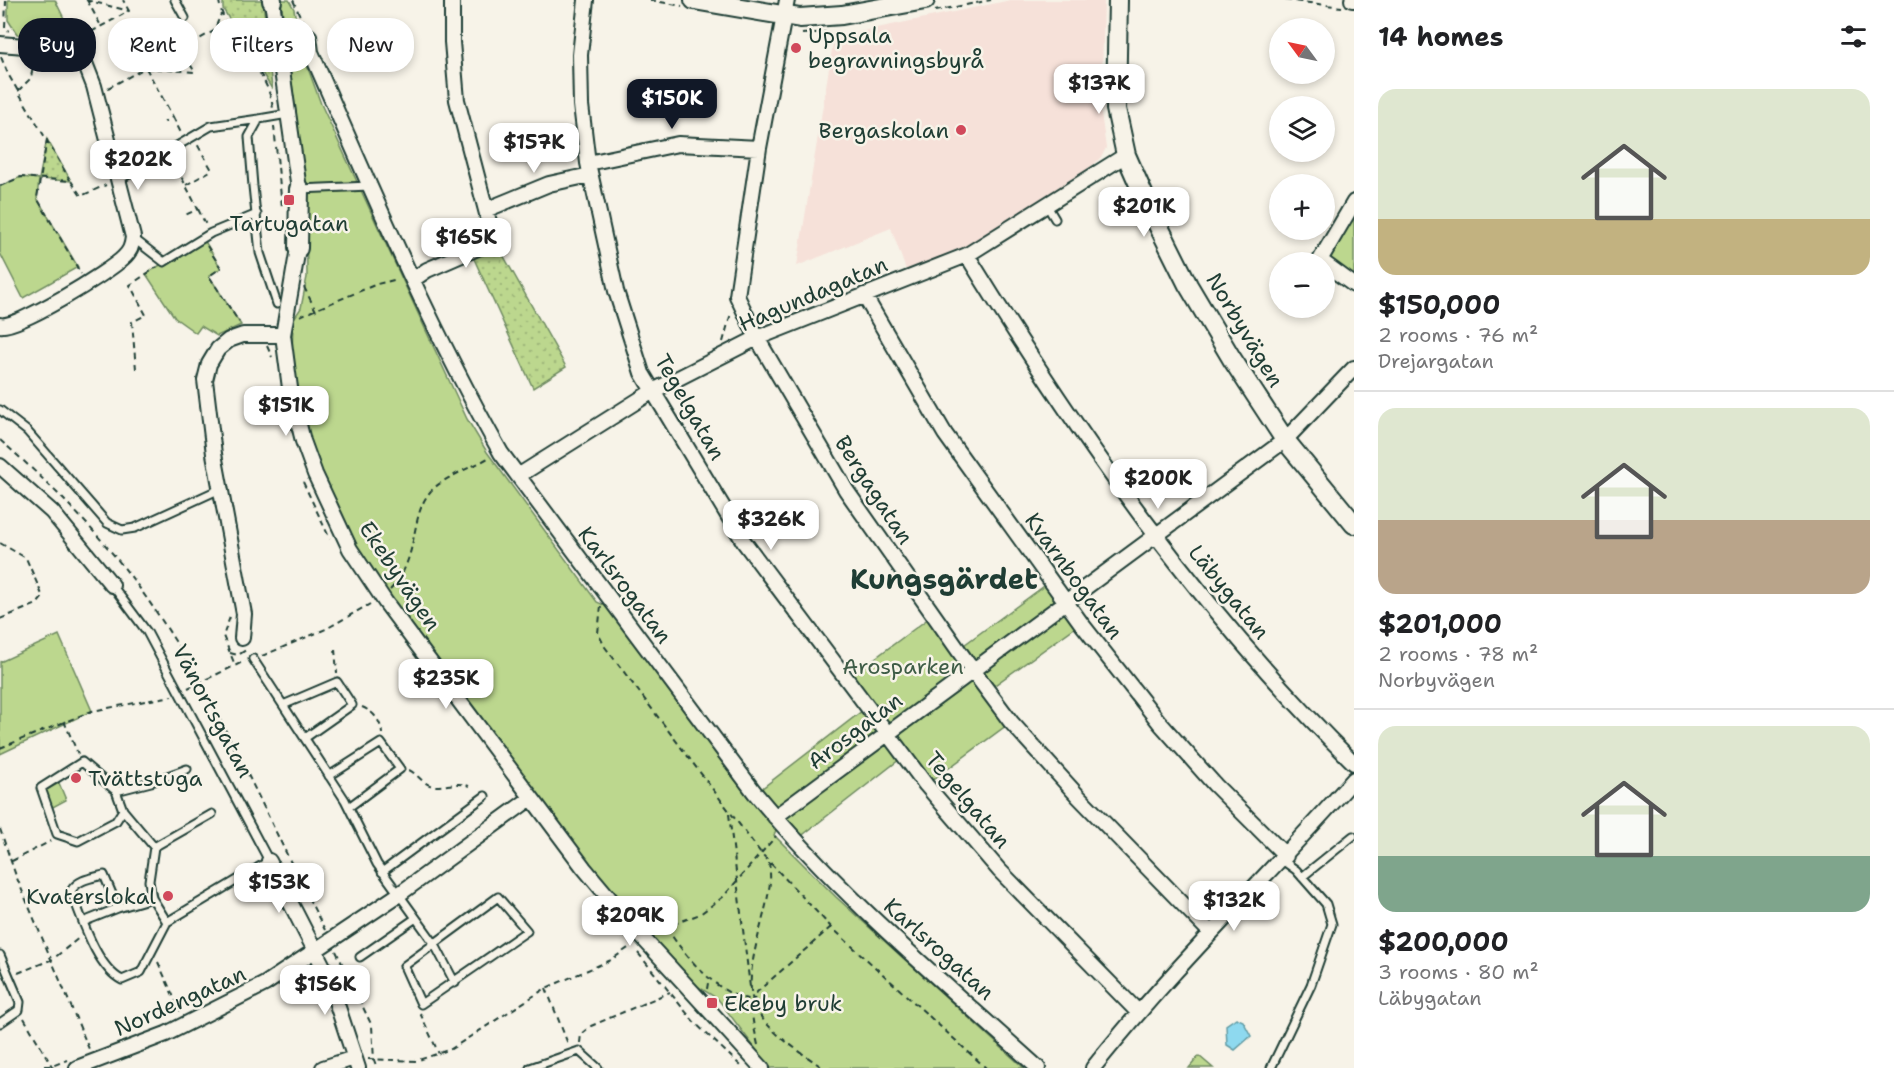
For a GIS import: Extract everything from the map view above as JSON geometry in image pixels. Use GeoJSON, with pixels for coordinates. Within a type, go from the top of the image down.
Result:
{"type":"FeatureCollection","features":[{"type":"Feature","properties":{"kind":"street","name":"Ekebyvägen"},"geometry":{"type":"LineString","coordinates":[[272,0],[299,189],[298,248],[283,335],[290,388],[303,441],[330,510],[350,549],[386,603],[636,941],[761,1068]]}},
{"type":"Feature","properties":{"kind":"street"},"geometry":{"type":"LineString","coordinates":[[414,279],[427,270],[489,243],[493,237],[488,209],[457,100],[452,42],[452,0]]}},
{"type":"Feature","properties":{"kind":"street","name":"Tegelgatan"},"geometry":{"type":"LineString","coordinates":[[586,0],[580,55],[581,105],[589,169],[616,291],[642,373],[744,542],[926,785],[999,870],[1138,1012]]}},
{"type":"Feature","properties":{"kind":"street"},"geometry":{"type":"LineString","coordinates":[[694,0],[786,8],[800,18],[842,15],[925,0]]}},
{"type":"Feature","properties":{"kind":"street","name":"Norbyvägen"},"geometry":{"type":"LineString","coordinates":[[1118,0],[1116,109],[1125,155],[1188,285],[1285,441],[1354,524]]}},
{"type":"Feature","properties":{"kind":"street"},"geometry":{"type":"LineString","coordinates":[[737,296],[759,148],[786,8]]}},
{"type":"Feature","properties":{"kind":"street"},"geometry":{"type":"LineString","coordinates":[[0,44],[18,45]]}},
{"type":"Feature","properties":{"kind":"street","name":"Karlsrogatan"},"geometry":{"type":"LineString","coordinates":[[315,61],[414,279],[501,453],[775,817],[842,889],[1038,1068]]}},
{"type":"Feature","properties":{"kind":"street"},"geometry":{"type":"LineString","coordinates":[[0,325],[8,326],[33,315],[98,277],[127,254],[133,237],[89,72]]}},
{"type":"Feature","properties":{"kind":"street"},"geometry":{"type":"LineString","coordinates":[[488,209],[589,169],[678,144],[759,148]]}},
{"type":"Feature","properties":{"kind":"street","name":"Hagundagatan"},"geometry":{"type":"LineString","coordinates":[[518,476],[653,391],[757,338],[967,255],[1125,155]]}},
{"type":"Feature","properties":{"kind":"street"},"geometry":{"type":"LineString","coordinates":[[1325,252],[1354,202]]}},
{"type":"Feature","properties":{"kind":"street","name":"Läbygatan"},"geometry":{"type":"LineString","coordinates":[[967,255],[1037,369],[1157,535],[1248,649],[1304,714],[1354,762]]}},
{"type":"Feature","properties":{"kind":"street"},"geometry":{"type":"LineString","coordinates":[[1335,271],[1354,285]]}},
{"type":"Feature","properties":{"kind":"street","name":"Kvarnbogatan"},"geometry":{"type":"LineString","coordinates":[[864,295],[945,434],[1066,603],[1159,722],[1284,858]]}},
{"type":"Feature","properties":{"kind":"street","name":"Bergagatan"},"geometry":{"type":"LineString","coordinates":[[737,296],[757,338],[846,490],[973,671],[1011,722],[1210,933]]}},
{"type":"Feature","properties":{"kind":"street"},"geometry":{"type":"LineString","coordinates":[[242,638],[244,614],[220,489],[205,380],[209,364],[218,350],[229,340],[243,335],[283,335]]}},
{"type":"Feature","properties":{"kind":"street","name":"Arosgatan"},"geometry":{"type":"LineString","coordinates":[[775,817],[1285,441],[1354,368]]}},
{"type":"Feature","properties":{"kind":"street"},"geometry":{"type":"LineString","coordinates":[[0,466],[52,512],[112,585]]}},
{"type":"Feature","properties":{"kind":"street"},"geometry":{"type":"LineString","coordinates":[[1093,1068],[1138,1012],[1210,933],[1284,858],[1354,778]]}},
{"type":"Feature","properties":{"kind":"street","name":"Nordengatan"},"geometry":{"type":"LineString","coordinates":[[74,1063],[94,1061],[210,1014],[317,952],[398,896],[531,798]]}},
{"type":"Feature","properties":{"kind":"street"},"geometry":{"type":"LineString","coordinates":[[269,861],[317,952],[339,1006],[356,1063],[323,1068]]}},
{"type":"Feature","properties":{"kind":"lane"},"geometry":{"type":"LineString","coordinates":[[175,0],[184,18]]}},
{"type":"Feature","properties":{"kind":"lane"},"geometry":{"type":"LineString","coordinates":[[119,180],[211,126],[288,114]]}},
{"type":"Feature","properties":{"kind":"lane"},"geometry":{"type":"LineString","coordinates":[[259,119],[249,137],[260,254],[277,304]]}},
{"type":"Feature","properties":{"kind":"lane"},"geometry":{"type":"LineString","coordinates":[[299,189],[370,186]]}},
{"type":"Feature","properties":{"kind":"lane"},"geometry":{"type":"LineString","coordinates":[[1046,204],[1055,219]]}},
{"type":"Feature","properties":{"kind":"lane"},"geometry":{"type":"LineString","coordinates":[[133,237],[164,262],[211,233],[257,214]]}},
{"type":"Feature","properties":{"kind":"lane"},"geometry":{"type":"LineString","coordinates":[[0,410],[27,431],[107,523],[122,531],[135,528],[220,489]]}},
{"type":"Feature","properties":{"kind":"lane","name":"Vänortsgatan"},"geometry":{"type":"LineString","coordinates":[[112,585],[147,632],[269,861]]}},
{"type":"Feature","properties":{"kind":"lane"},"geometry":{"type":"LineString","coordinates":[[253,659],[349,807],[382,872],[434,943],[455,983]]}},
{"type":"Feature","properties":{"kind":"lane"},"geometry":{"type":"LineString","coordinates":[[283,705],[337,682],[351,705],[305,738]]}},
{"type":"Feature","properties":{"kind":"lane"},"geometry":{"type":"LineString","coordinates":[[329,776],[381,743],[400,770],[349,807]]}},
{"type":"Feature","properties":{"kind":"lane"},"geometry":{"type":"LineString","coordinates":[[123,810],[116,821],[78,841],[57,834],[41,788],[82,762],[116,791],[123,810],[154,847],[148,881],[152,898],[167,922]]}},
{"type":"Feature","properties":{"kind":"lane"},"geometry":{"type":"LineString","coordinates":[[116,791],[151,782],[187,768]]}},
{"type":"Feature","properties":{"kind":"lane"},"geometry":{"type":"LineString","coordinates":[[382,872],[485,796]]}},
{"type":"Feature","properties":{"kind":"lane"},"geometry":{"type":"LineString","coordinates":[[154,847],[212,814]]}},
{"type":"Feature","properties":{"kind":"lane"},"geometry":{"type":"LineString","coordinates":[[1302,877],[1353,836]]}},
{"type":"Feature","properties":{"kind":"lane"},"geometry":{"type":"LineString","coordinates":[[1271,1068],[1311,985],[1332,924],[1326,904],[1284,858]]}},
{"type":"Feature","properties":{"kind":"lane"},"geometry":{"type":"LineString","coordinates":[[118,908],[104,875],[81,881],[71,891],[105,968],[122,980],[141,972],[167,922],[269,861]]}},
{"type":"Feature","properties":{"kind":"lane"},"geometry":{"type":"LineString","coordinates":[[498,897],[527,931],[455,983],[421,1004],[404,966],[434,943],[498,897]]}},
{"type":"Feature","properties":{"kind":"lane"},"geometry":{"type":"LineString","coordinates":[[83,922],[152,898]]}},
{"type":"Feature","properties":{"kind":"lane"},"geometry":{"type":"LineString","coordinates":[[360,957],[416,918]]}},
{"type":"Feature","properties":{"kind":"lane"},"geometry":{"type":"LineString","coordinates":[[0,955],[20,1002],[19,1010],[0,1023]]}},
{"type":"Feature","properties":{"kind":"lane"},"geometry":{"type":"LineString","coordinates":[[530,1068],[575,1052],[598,1068]]}},
{"type":"Feature","properties":{"kind":"path"},"geometry":{"type":"LineString","coordinates":[[86,0],[129,11]]}},
{"type":"Feature","properties":{"kind":"path"},"geometry":{"type":"LineString","coordinates":[[86,0],[101,27]]}},
{"type":"Feature","properties":{"kind":"path"},"geometry":{"type":"LineString","coordinates":[[123,0],[129,11]]}},
{"type":"Feature","properties":{"kind":"path"},"geometry":{"type":"LineString","coordinates":[[219,0],[221,14],[251,57],[272,101],[283,216]]}},
{"type":"Feature","properties":{"kind":"path"},"geometry":{"type":"LineString","coordinates":[[292,0],[300,18]]}},
{"type":"Feature","properties":{"kind":"path"},"geometry":{"type":"LineString","coordinates":[[1285,0],[1349,3]]}},
{"type":"Feature","properties":{"kind":"path"},"geometry":{"type":"LineString","coordinates":[[96,30],[129,11]]}},
{"type":"Feature","properties":{"kind":"path"},"geometry":{"type":"LineString","coordinates":[[198,40],[214,31],[221,14]]}},
{"type":"Feature","properties":{"kind":"path"},"geometry":{"type":"LineString","coordinates":[[0,51],[18,91],[81,196],[119,180]]}},
{"type":"Feature","properties":{"kind":"path"},"geometry":{"type":"LineString","coordinates":[[18,91],[31,78],[32,72]]}},
{"type":"Feature","properties":{"kind":"path"},"geometry":{"type":"LineString","coordinates":[[103,91],[139,72]]}},
{"type":"Feature","properties":{"kind":"path"},"geometry":{"type":"LineString","coordinates":[[148,72],[185,141]]}},
{"type":"Feature","properties":{"kind":"path"},"geometry":{"type":"LineString","coordinates":[[164,122],[173,117]]}},
{"type":"Feature","properties":{"kind":"path"},"geometry":{"type":"LineString","coordinates":[[185,185],[212,170],[193,136]]}},
{"type":"Feature","properties":{"kind":"path"},"geometry":{"type":"LineString","coordinates":[[47,139],[39,179],[38,198],[84,278]]}},
{"type":"Feature","properties":{"kind":"path"},"geometry":{"type":"LineString","coordinates":[[168,151],[211,233]]}},
{"type":"Feature","properties":{"kind":"path"},"geometry":{"type":"LineString","coordinates":[[0,186],[21,177],[71,181]]}},
{"type":"Feature","properties":{"kind":"path"},"geometry":{"type":"LineString","coordinates":[[183,216],[198,209]]}},
{"type":"Feature","properties":{"kind":"path"},"geometry":{"type":"LineString","coordinates":[[203,238],[221,268],[209,276],[243,329],[243,335]]}},
{"type":"Feature","properties":{"kind":"path"},"geometry":{"type":"LineString","coordinates":[[136,369],[132,322],[146,315],[130,285],[164,262]]}},
{"type":"Feature","properties":{"kind":"path"},"geometry":{"type":"LineString","coordinates":[[287,314],[298,317],[316,311],[395,278],[405,282],[414,279]]}},
{"type":"Feature","properties":{"kind":"path"},"geometry":{"type":"LineString","coordinates":[[302,284],[316,311]]}},
{"type":"Feature","properties":{"kind":"path"},"geometry":{"type":"LineString","coordinates":[[718,358],[737,296]]}},
{"type":"Feature","properties":{"kind":"path"},"geometry":{"type":"LineString","coordinates":[[266,336],[274,366]]}},
{"type":"Feature","properties":{"kind":"path"},"geometry":{"type":"LineString","coordinates":[[388,592],[398,582],[410,556],[420,512],[430,492],[441,482],[501,453]]}},
{"type":"Feature","properties":{"kind":"path"},"geometry":{"type":"LineString","coordinates":[[301,472],[334,545]]}},
{"type":"Feature","properties":{"kind":"path"},"geometry":{"type":"LineString","coordinates":[[0,543],[26,558],[43,597],[38,604],[0,619]]}},
{"type":"Feature","properties":{"kind":"path"},"geometry":{"type":"LineString","coordinates":[[0,748],[92,711],[180,693],[198,681],[326,629],[371,604],[366,594]]}},
{"type":"Feature","properties":{"kind":"path"},"geometry":{"type":"LineString","coordinates":[[607,596],[599,609],[598,620],[598,633],[605,646],[761,853],[831,927],[986,1068]]}},
{"type":"Feature","properties":{"kind":"path"},"geometry":{"type":"LineString","coordinates":[[335,650],[338,667],[337,682]]}},
{"type":"Feature","properties":{"kind":"path"},"geometry":{"type":"LineString","coordinates":[[351,705],[363,707],[376,717],[382,727],[381,743]]}},
{"type":"Feature","properties":{"kind":"path"},"geometry":{"type":"LineString","coordinates":[[64,721],[82,762]]}},
{"type":"Feature","properties":{"kind":"path"},"geometry":{"type":"LineString","coordinates":[[400,770],[416,773],[426,784],[434,786],[464,783],[469,786]]}},
{"type":"Feature","properties":{"kind":"path"},"geometry":{"type":"LineString","coordinates":[[729,811],[739,879],[751,994],[756,1010],[777,1033],[823,1068]]}},
{"type":"Feature","properties":{"kind":"path"},"geometry":{"type":"LineString","coordinates":[[374,1060],[405,1062],[451,1050],[546,988],[611,960],[636,941],[700,914],[723,897],[785,828]]}},
{"type":"Feature","properties":{"kind":"path"},"geometry":{"type":"LineString","coordinates":[[0,829],[94,1061]]}},
{"type":"Feature","properties":{"kind":"path"},"geometry":{"type":"LineString","coordinates":[[12,861],[50,841],[57,834]]}},
{"type":"Feature","properties":{"kind":"path"},"geometry":{"type":"LineString","coordinates":[[751,994],[753,967],[770,888],[769,862]]}},
{"type":"Feature","properties":{"kind":"path"},"geometry":{"type":"LineString","coordinates":[[667,927],[684,953],[727,992],[745,1000],[754,999]]}},
{"type":"Feature","properties":{"kind":"path"},"geometry":{"type":"LineString","coordinates":[[761,1068],[752,1012],[757,992],[831,927]]}},
{"type":"Feature","properties":{"kind":"path"},"geometry":{"type":"LineString","coordinates":[[10,977],[53,959],[88,930]]}},
{"type":"Feature","properties":{"kind":"path"},"geometry":{"type":"LineString","coordinates":[[636,941],[670,992],[714,1042],[744,1068]]}},
{"type":"Feature","properties":{"kind":"path"},"geometry":{"type":"LineString","coordinates":[[152,948],[183,1016]]}},
{"type":"Feature","properties":{"kind":"path"},"geometry":{"type":"LineString","coordinates":[[706,996],[710,977]]}},
{"type":"Feature","properties":{"kind":"path"},"geometry":{"type":"LineString","coordinates":[[546,988],[575,1052]]}},
{"type":"Feature","properties":{"kind":"path"},"geometry":{"type":"LineString","coordinates":[[575,1052],[581,1034],[591,1026],[670,992]]}},
{"type":"Feature","properties":{"kind":"path"},"geometry":{"type":"LineString","coordinates":[[421,1004],[420,1013],[439,1054]]}},
{"type":"Feature","properties":{"kind":"path"},"geometry":{"type":"LineString","coordinates":[[19,1010],[53,1067]]}},
{"type":"Feature","properties":{"kind":"path"},"geometry":{"type":"LineString","coordinates":[[44,1066],[53,1067],[74,1063]]}},
{"type":"Feature","properties":{"kind":"shaded area","name":"Bergaskolan"},"geometry":{"type":"Polygon","coordinates":[[[1011,0],[1104,0],[1101,113],[1106,148],[1102,156],[1091,167],[965,250],[906,270],[891,228],[797,266],[834,37],[1011,0]]]}},
{"type":"Feature","properties":{"kind":"green space"},"geometry":{"type":"Polygon","coordinates":[[[8,0],[55,0],[64,18],[18,18],[18,34],[8,20],[8,0]]]}},
{"type":"Feature","properties":{"kind":"green space"},"geometry":{"type":"Polygon","coordinates":[[[226,0],[263,0],[265,18],[229,18],[223,9],[223,3],[226,0]]]}},
{"type":"Feature","properties":{"kind":"green space"},"geometry":{"type":"Polygon","coordinates":[[[281,0],[289,0],[296,18],[283,18],[281,0]]]}},
{"type":"Feature","properties":{"kind":"green space"},"geometry":{"type":"Polygon","coordinates":[[[262,72],[270,72],[272,89],[262,72]]]}},
{"type":"Feature","properties":{"kind":"green space"},"geometry":{"type":"Polygon","coordinates":[[[291,72],[309,72],[321,104],[467,419],[487,452],[597,602],[606,606],[748,797],[776,830],[774,835],[836,897],[1024,1068],[770,1068],[718,999],[689,981],[590,864],[393,600],[355,545],[336,508],[309,438],[292,359],[293,320],[301,308],[307,277],[306,189],[291,72]]]}},
{"type":"Feature","properties":{"kind":"green space"},"geometry":{"type":"Polygon","coordinates":[[[47,139],[71,181],[39,179],[47,139]]]}},
{"type":"Feature","properties":{"kind":"green space"},"geometry":{"type":"Polygon","coordinates":[[[21,177],[39,179],[37,198],[78,267],[23,298],[0,253],[0,186],[21,177]]]}},
{"type":"Feature","properties":{"kind":"green space"},"geometry":{"type":"Polygon","coordinates":[[[1354,210],[1354,280],[1335,266],[1335,252],[1330,252],[1354,210]]]}},
{"type":"Feature","properties":{"kind":"green space"},"geometry":{"type":"Polygon","coordinates":[[[493,237],[566,367],[533,388],[470,250],[493,237]]]}},
{"type":"Feature","properties":{"kind":"green space"},"geometry":{"type":"Polygon","coordinates":[[[203,238],[221,268],[209,276],[241,325],[217,336],[201,326],[196,333],[175,318],[146,274],[203,238]]]}},
{"type":"Feature","properties":{"kind":"green space","name":"Arosparken"},"geometry":{"type":"Polygon","coordinates":[[[1051,581],[1081,623],[988,690],[1011,722],[926,785],[904,756],[795,841],[756,793],[867,707],[847,679],[933,615],[957,650],[1051,581]]]}},
{"type":"Feature","properties":{"kind":"green space"},"geometry":{"type":"Polygon","coordinates":[[[59,635],[92,711],[0,754],[0,662],[59,635]]]}},
{"type":"Feature","properties":{"kind":"green space"},"geometry":{"type":"Polygon","coordinates":[[[59,783],[66,800],[51,808],[44,791],[59,783]]]}},
{"type":"Feature","properties":{"kind":"green space"},"geometry":{"type":"Polygon","coordinates":[[[1199,1056],[1213,1068],[1189,1068],[1199,1056]]]}},
{"type":"Feature","properties":{"kind":"water"},"geometry":{"type":"Polygon","coordinates":[[[1236,1018],[1243,1021],[1251,1036],[1235,1050],[1227,1045],[1226,1025],[1236,1018]]]}},
{"type":"Feature","properties":{"kind":"place","name":"Uppsala begravningsbyrå"},"geometry":{"type":"Point","coordinates":[796,48]}},
{"type":"Feature","properties":{"kind":"place","name":"Bergaskolan"},"geometry":{"type":"Point","coordinates":[961,130]}},
{"type":"Feature","properties":{"kind":"place","name":"Tartugatan"},"geometry":{"type":"Point","coordinates":[289,200]}},
{"type":"Feature","properties":{"kind":"place","name":"Tvättstuga"},"geometry":{"type":"Point","coordinates":[76,778]}},
{"type":"Feature","properties":{"kind":"place","name":"Kvaterslokal"},"geometry":{"type":"Point","coordinates":[168,896]}},
{"type":"Feature","properties":{"kind":"place","name":"Ekeby bruk"},"geometry":{"type":"Point","coordinates":[712,1003]}},
{"type":"Feature","properties":{"kind":"district","name":"Kungsgärdet"},"geometry":{"type":"Point","coordinates":[944,579]}}]}
